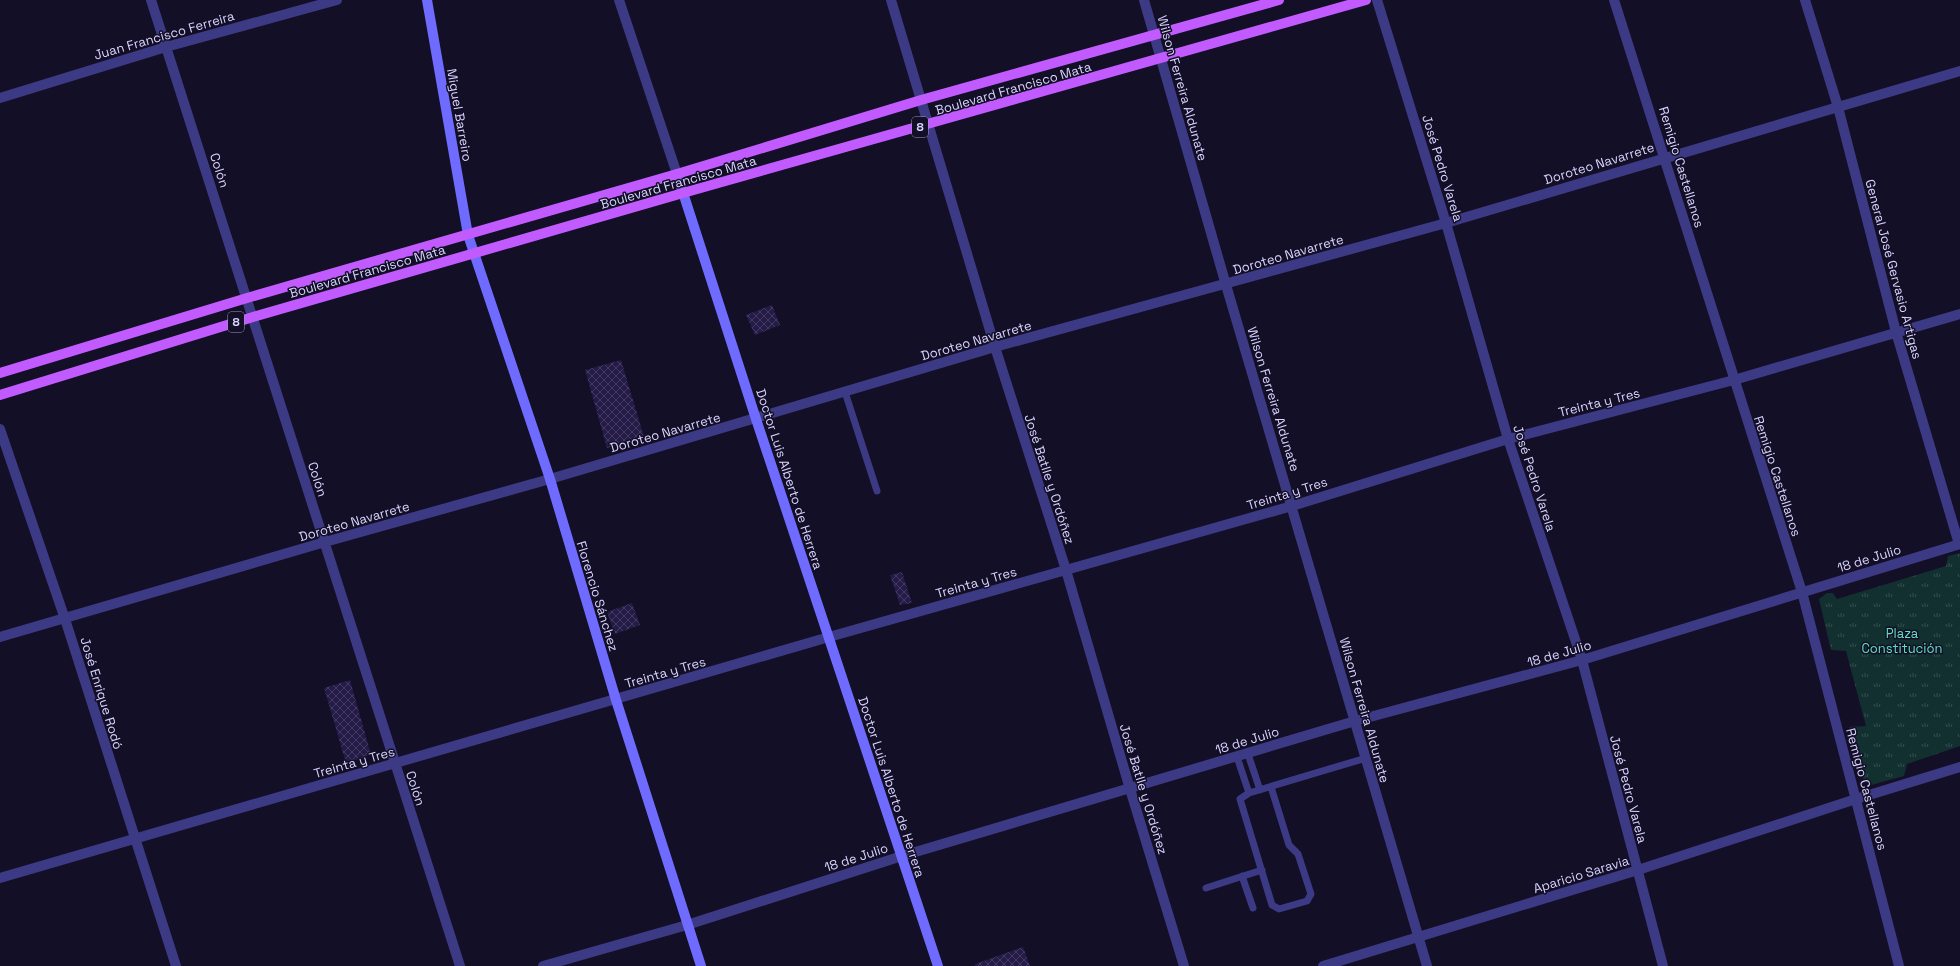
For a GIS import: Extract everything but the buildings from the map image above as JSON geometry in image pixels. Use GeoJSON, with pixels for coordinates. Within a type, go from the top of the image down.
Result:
{"type":"FeatureCollection","features":[{"type":"Feature","properties":{"kind":"main road","name":"Boulevard Francisco Mata"},"geometry":{"type":"LineString","coordinates":[[0,373],[247,298],[677,174],[921,100],[1279,0]]}},
{"type":"Feature","properties":{"kind":"main road","name":"Boulevard Francisco Mata"},"geometry":{"type":"LineString","coordinates":[[0,395],[253,317],[684,193],[1160,60],[1366,0]]}},
{"type":"Feature","properties":{"kind":"street","name":"Colón"},"geometry":{"type":"LineString","coordinates":[[151,0],[325,542],[394,764],[460,966]]}},
{"type":"Feature","properties":{"kind":"street","name":"Juan Francisco Ferreira"},"geometry":{"type":"LineString","coordinates":[[0,98],[166,47],[337,0]]}},
{"type":"Feature","properties":{"kind":"street","name":"Miguel Barreiro"},"geometry":{"type":"LineString","coordinates":[[427,0],[468,235]]}},
{"type":"Feature","properties":{"kind":"street","name":"Doctor Luis Alberto de Herrera"},"geometry":{"type":"LineString","coordinates":[[619,0],[684,193],[756,419],[938,966]]}},
{"type":"Feature","properties":{"kind":"street","name":"José Batlle y Ordóñez"},"geometry":{"type":"LineString","coordinates":[[891,0],[995,347],[1066,570],[1130,789],[1184,966]]}},
{"type":"Feature","properties":{"kind":"street","name":"Wilson Ferreira Aldunate"},"geometry":{"type":"LineString","coordinates":[[1144,0],[1160,60],[1427,966]]}},
{"type":"Feature","properties":{"kind":"street","name":"José Pedro Varela"},"geometry":{"type":"LineString","coordinates":[[1377,0],[1446,223],[1508,439],[1582,660],[1663,966]]}},
{"type":"Feature","properties":{"kind":"street","name":"Remigio Castellanos"},"geometry":{"type":"LineString","coordinates":[[1614,0],[1802,592],[1899,966]]}},
{"type":"Feature","properties":{"kind":"street","name":"General José Gervasio Artigas"},"geometry":{"type":"LineString","coordinates":[[1805,0],[1838,107],[1896,332],[1960,544]]}},
{"type":"Feature","properties":{"kind":"street","name":"Doroteo Navarrete"},"geometry":{"type":"LineString","coordinates":[[0,638],[325,542],[756,419],[995,347],[1226,285],[1446,223],[1960,71]]}},
{"type":"Feature","properties":{"kind":"street","name":"Florencio Sánchez"},"geometry":{"type":"LineString","coordinates":[[468,235],[550,479],[616,700],[701,966]]}},
{"type":"Feature","properties":{"kind":"street","name":"Treinta y Tres"},"geometry":{"type":"LineString","coordinates":[[0,878],[829,637],[1292,506],[1508,439],[1734,380],[1960,314]]}},
{"type":"Feature","properties":{"kind":"street","name":"José Enrique Rodó"},"geometry":{"type":"LineString","coordinates":[[0,429],[65,619],[134,840],[176,966]]}},
{"type":"Feature","properties":{"kind":"street","name":"18 de Julio"},"geometry":{"type":"LineString","coordinates":[[543,966],[687,924],[902,856],[1355,721],[1582,660],[1960,544]]}},
{"type":"Feature","properties":{"kind":"street","name":"Aparicio Saravia"},"geometry":{"type":"LineString","coordinates":[[1323,966],[1638,870],[1856,799],[1960,767]]}},
{"type":"Feature","properties":{"kind":"lane"},"geometry":{"type":"LineString","coordinates":[[845,392],[877,492]]}},
{"type":"Feature","properties":{"kind":"lane"},"geometry":{"type":"LineString","coordinates":[[1248,754],[1260,790]]}},
{"type":"Feature","properties":{"kind":"lane"},"geometry":{"type":"LineString","coordinates":[[1237,757],[1249,793]]}},
{"type":"Feature","properties":{"kind":"lane"},"geometry":{"type":"LineString","coordinates":[[1271,787],[1288,845],[1298,854],[1311,894],[1307,901],[1279,910],[1272,905],[1240,799],[1243,795],[1249,793],[1366,758]]}},
{"type":"Feature","properties":{"kind":"lane"},"geometry":{"type":"LineString","coordinates":[[1206,888],[1262,870]]}},
{"type":"Feature","properties":{"kind":"lane"},"geometry":{"type":"LineString","coordinates":[[1242,876],[1253,908]]}},
{"type":"Feature","properties":{"kind":"green space","name":"Plaza Constitución"},"geometry":{"type":"Polygon","coordinates":[[[1960,553],[1960,746],[1907,764],[1904,776],[1871,785],[1864,781],[1849,727],[1866,726],[1846,651],[1831,650],[1819,599],[1827,593],[1833,593],[1837,599],[1946,566],[1948,556],[1960,553]]]}}]}
